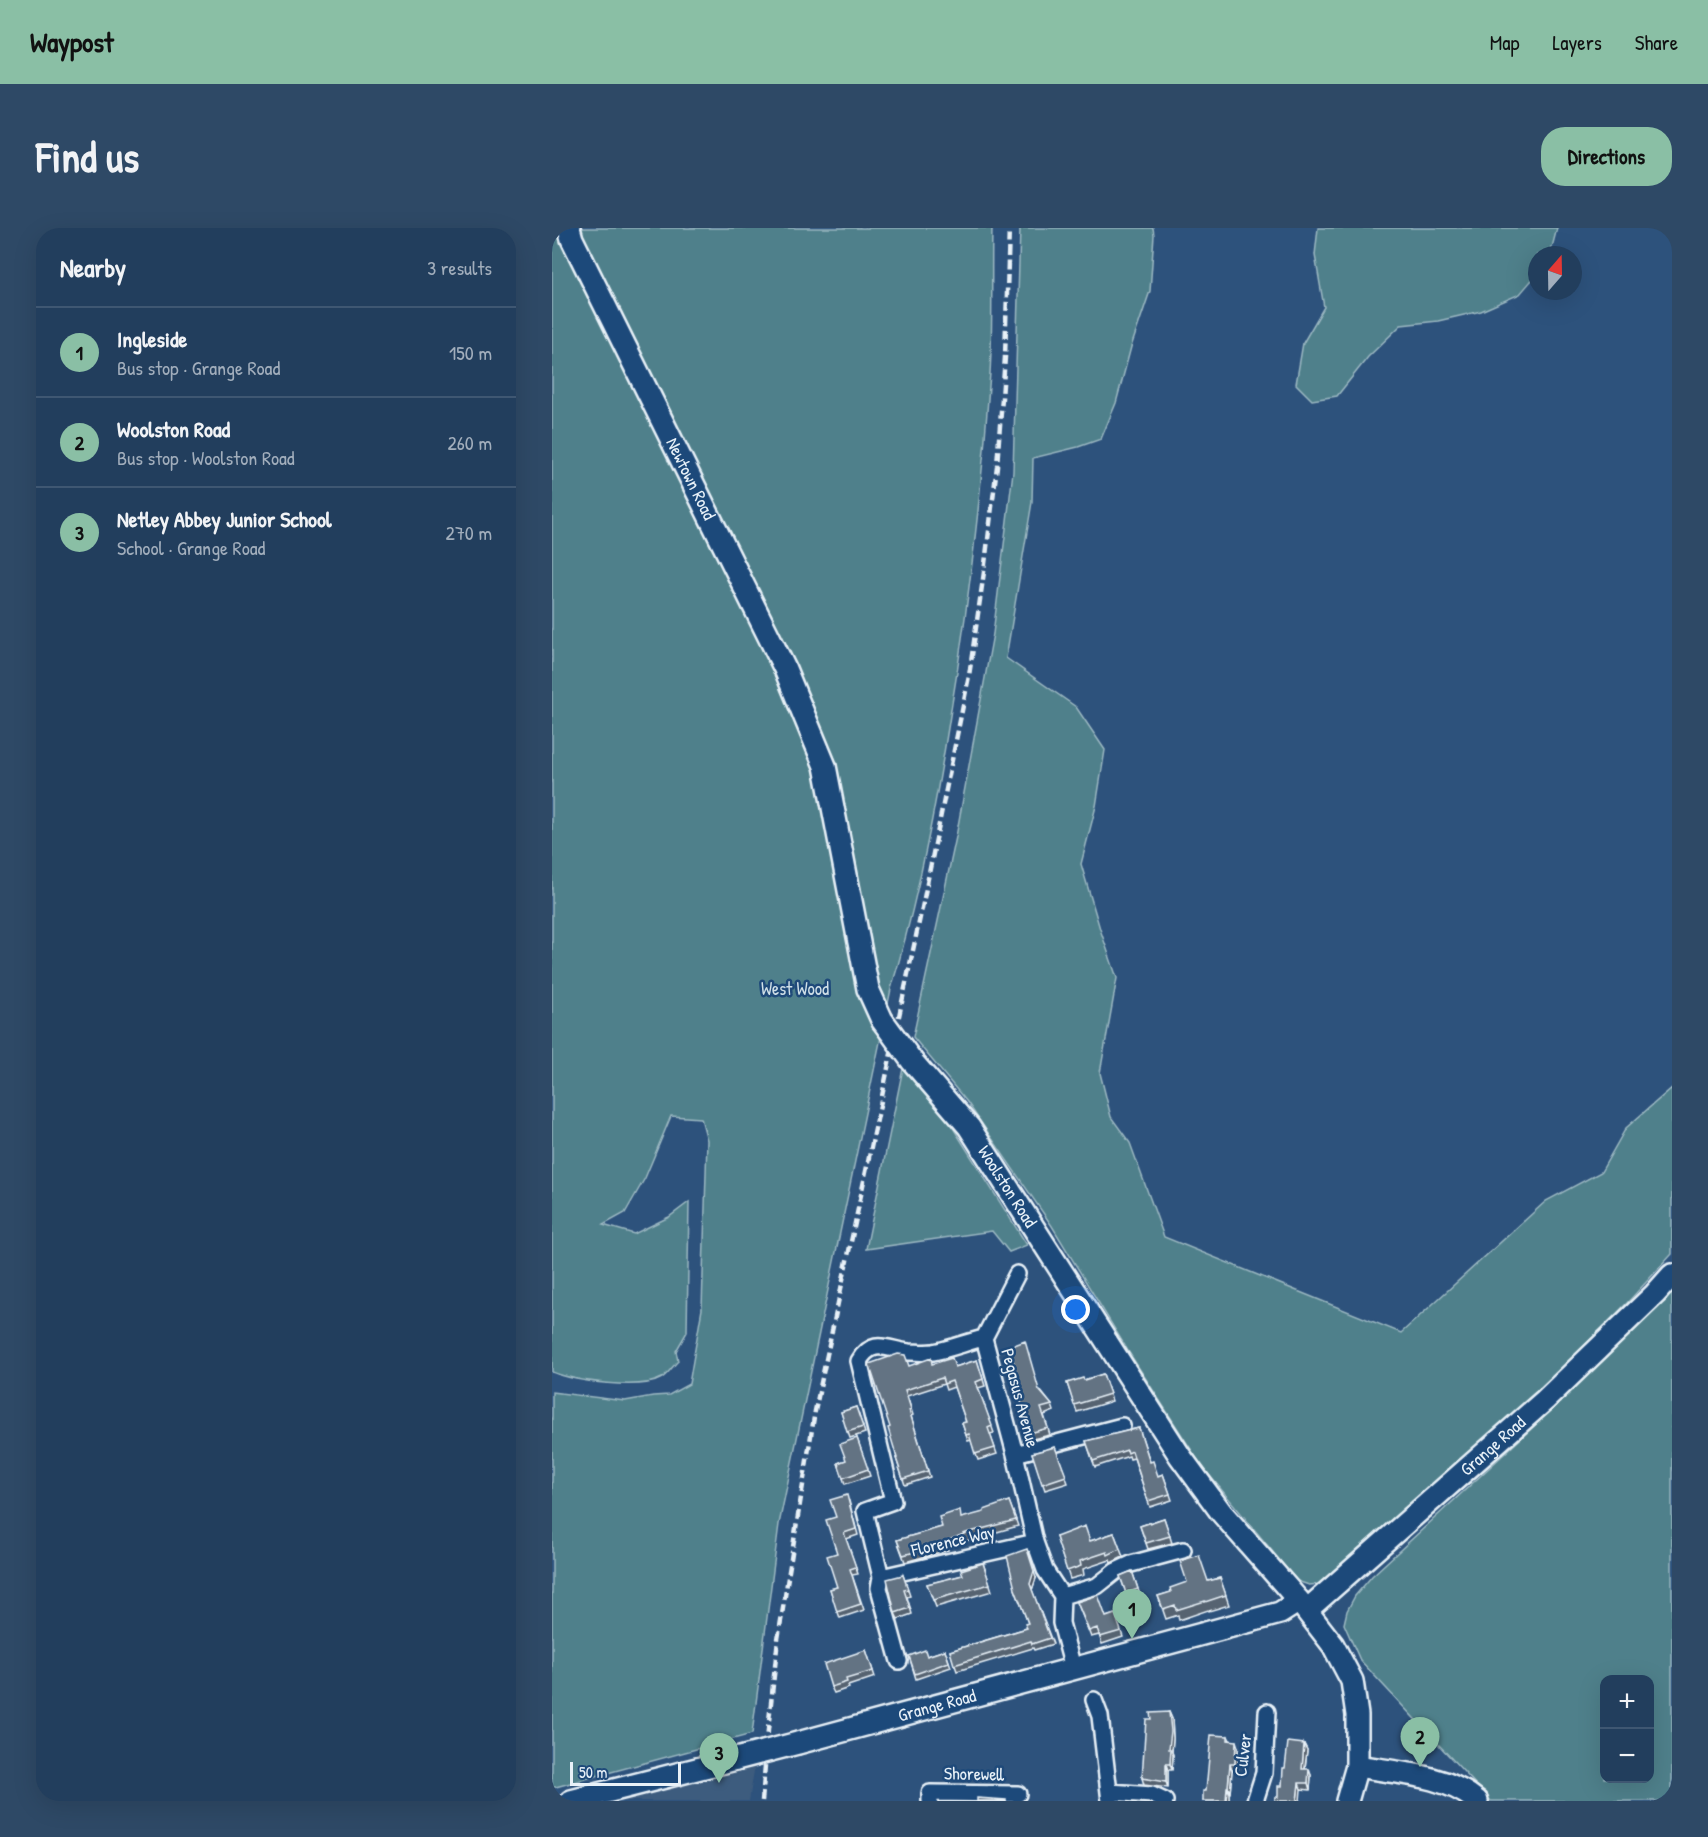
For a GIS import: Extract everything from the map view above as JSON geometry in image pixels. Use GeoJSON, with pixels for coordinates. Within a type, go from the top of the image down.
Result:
{"type":"FeatureCollection","features":[{"type":"Feature","properties":{"kind":"street","name":"Newtown Road"},"geometry":{"type":"LineString","coordinates":[[569,228],[577,250],[785,669],[810,730]]}},
{"type":"Feature","properties":{"kind":"street","name":"Woolston Road"},"geometry":{"type":"LineString","coordinates":[[810,730],[825,766],[868,989],[882,1020],[912,1061],[969,1127],[1180,1456],[1221,1512],[1303,1606],[1333,1645],[1352,1681],[1357,1715],[1357,1766],[1347,1801]]}},
{"type":"Feature","properties":{"kind":"street"},"geometry":{"type":"LineString","coordinates":[[984,1338],[1017,1274]]}},
{"type":"Feature","properties":{"kind":"street","name":"Grange Road"},"geometry":{"type":"LineString","coordinates":[[571,1801],[798,1743],[1303,1606],[1545,1400],[1672,1275]]}},
{"type":"Feature","properties":{"kind":"street","name":"Pegasus Avenue"},"geometry":{"type":"LineString","coordinates":[[898,1661],[879,1588],[881,1577],[865,1511],[893,1501],[859,1361],[871,1348],[882,1346],[909,1352],[933,1352],[984,1338],[1015,1454],[1035,1542],[1046,1570],[1062,1596]]}},
{"type":"Feature","properties":{"kind":"street"},"geometry":{"type":"LineString","coordinates":[[1015,1454],[1122,1426]]}},
{"type":"Feature","properties":{"kind":"street","name":"Florence Way"},"geometry":{"type":"LineString","coordinates":[[881,1577],[1035,1542]]}},
{"type":"Feature","properties":{"kind":"street"},"geometry":{"type":"LineString","coordinates":[[1074,1668],[1061,1623],[1062,1596],[1097,1586],[1116,1570],[1131,1564],[1183,1550]]}},
{"type":"Feature","properties":{"kind":"street"},"geometry":{"type":"LineString","coordinates":[[1094,1700],[1100,1716],[1110,1797],[1152,1795],[1165,1801]]}},
{"type":"Feature","properties":{"kind":"street","name":"Culver"},"geometry":{"type":"LineString","coordinates":[[1255,1801],[1264,1773],[1267,1713]]}},
{"type":"Feature","properties":{"kind":"street"},"geometry":{"type":"LineString","coordinates":[[1357,1766],[1438,1780],[1468,1794],[1477,1801]]}},
{"type":"Feature","properties":{"kind":"street","name":"Shorewell"},"geometry":{"type":"LineString","coordinates":[[930,1797],[1018,1794]]}},
{"type":"Feature","properties":{"kind":"shaded area"},"geometry":{"type":"Polygon","coordinates":[[[755,1765],[749,1801],[616,1801],[755,1765]]]}},
{"type":"Feature","properties":{"kind":"green space","name":"West Wood"},"geometry":{"type":"Polygon","coordinates":[[[552,228],[992,228],[991,337],[987,418],[974,551],[955,684],[924,859],[891,989],[779,1524],[752,1734],[552,1788],[552,1392],[625,1401],[669,1395],[689,1384],[702,1309],[707,1140],[701,1118],[671,1116],[645,1178],[625,1213],[603,1225],[634,1234],[669,1217],[689,1202],[687,1332],[676,1351],[678,1361],[662,1378],[639,1384],[576,1379],[552,1372],[552,228]]]}},
{"type":"Feature","properties":{"kind":"green space"},"geometry":{"type":"Polygon","coordinates":[[[1020,228],[1153,228],[1154,235],[1150,291],[1131,347],[1116,403],[1101,439],[1033,458],[1032,502],[1006,658],[1076,707],[1105,750],[1096,806],[1081,864],[1117,978],[1100,1073],[1111,1117],[1130,1143],[1164,1237],[1401,1333],[1546,1201],[1601,1172],[1626,1128],[1672,1088],[1672,1254],[1627,1303],[1510,1420],[1320,1584],[1309,1585],[1297,1581],[1201,1465],[1052,1226],[967,1102],[913,1037],[956,837],[993,634],[1013,472],[1020,228]]]}},
{"type":"Feature","properties":{"kind":"green space"},"geometry":{"type":"Polygon","coordinates":[[[1318,228],[1557,228],[1552,246],[1528,246],[1528,285],[1520,294],[1481,311],[1438,321],[1401,325],[1368,357],[1337,396],[1312,400],[1296,384],[1303,343],[1324,307],[1315,255],[1318,228]]]}},
{"type":"Feature","properties":{"kind":"green space"},"geometry":{"type":"Polygon","coordinates":[[[903,1068],[943,1112],[1027,1245],[1009,1252],[992,1231],[866,1249],[903,1068]]]}},
{"type":"Feature","properties":{"kind":"green space"},"geometry":{"type":"Polygon","coordinates":[[[1672,1290],[1672,1801],[1491,1801],[1360,1660],[1344,1624],[1347,1611],[1355,1596],[1372,1576],[1530,1430],[1672,1290]]]}},
{"type":"Feature","properties":{"kind":"building"},"geometry":{"type":"Polygon","coordinates":[[[1025,1341],[1039,1390],[1052,1405],[1041,1408],[1048,1428],[1026,1434],[1022,1422],[1027,1421],[1019,1396],[1023,1395],[1009,1347],[1025,1341]]]}},
{"type":"Feature","properties":{"kind":"building"},"geometry":{"type":"Polygon","coordinates":[[[898,1354],[905,1355],[909,1366],[931,1358],[932,1364],[952,1358],[955,1367],[977,1360],[983,1379],[976,1382],[992,1426],[988,1428],[995,1448],[975,1454],[969,1434],[966,1435],[962,1423],[966,1422],[952,1381],[944,1384],[942,1378],[905,1390],[928,1471],[903,1479],[888,1428],[890,1427],[869,1364],[898,1354]]]}},
{"type":"Feature","properties":{"kind":"building"},"geometry":{"type":"Polygon","coordinates":[[[1103,1374],[1110,1394],[1074,1405],[1067,1383],[1103,1374]]]}},
{"type":"Feature","properties":{"kind":"building"},"geometry":{"type":"Polygon","coordinates":[[[856,1407],[863,1427],[847,1432],[841,1412],[856,1407]]]}},
{"type":"Feature","properties":{"kind":"building"},"geometry":{"type":"Polygon","coordinates":[[[1139,1428],[1150,1462],[1153,1461],[1158,1476],[1163,1474],[1170,1494],[1148,1501],[1132,1451],[1128,1453],[1127,1450],[1093,1461],[1086,1441],[1139,1428]]]}},
{"type":"Feature","properties":{"kind":"building"},"geometry":{"type":"Polygon","coordinates":[[[857,1438],[868,1469],[843,1478],[838,1463],[846,1460],[840,1444],[857,1438]]]}},
{"type":"Feature","properties":{"kind":"building"},"geometry":{"type":"Polygon","coordinates":[[[1055,1447],[1066,1476],[1042,1484],[1032,1453],[1055,1447]]]}},
{"type":"Feature","properties":{"kind":"building"},"geometry":{"type":"Polygon","coordinates":[[[847,1495],[856,1529],[844,1533],[856,1567],[850,1569],[861,1604],[837,1612],[830,1589],[837,1587],[827,1556],[837,1553],[826,1520],[836,1517],[830,1500],[847,1495]]]}},
{"type":"Feature","properties":{"kind":"building"},"geometry":{"type":"Polygon","coordinates":[[[1009,1501],[1016,1520],[966,1533],[945,1542],[946,1544],[903,1555],[897,1540],[942,1527],[939,1517],[960,1510],[961,1518],[984,1512],[984,1510],[1009,1501]]]}},
{"type":"Feature","properties":{"kind":"building"},"geometry":{"type":"Polygon","coordinates":[[[1164,1518],[1170,1536],[1146,1543],[1140,1526],[1164,1518]]]}},
{"type":"Feature","properties":{"kind":"building"},"geometry":{"type":"Polygon","coordinates":[[[1085,1526],[1090,1541],[1114,1533],[1120,1549],[1108,1555],[1107,1552],[1080,1561],[1081,1566],[1067,1571],[1056,1537],[1085,1526]]]}},
{"type":"Feature","properties":{"kind":"building"},"geometry":{"type":"Polygon","coordinates":[[[1027,1549],[1034,1571],[1030,1584],[1050,1638],[1032,1644],[1031,1641],[954,1665],[950,1651],[1027,1628],[1025,1624],[1028,1623],[1015,1589],[1007,1556],[1027,1549]]]}},
{"type":"Feature","properties":{"kind":"building"},"geometry":{"type":"Polygon","coordinates":[[[1199,1555],[1208,1581],[1220,1578],[1226,1595],[1176,1610],[1175,1605],[1163,1609],[1158,1596],[1171,1592],[1170,1588],[1187,1582],[1180,1561],[1199,1555]]]}},
{"type":"Feature","properties":{"kind":"building"},"geometry":{"type":"Polygon","coordinates":[[[983,1563],[990,1584],[933,1600],[927,1584],[963,1575],[961,1570],[983,1563]]]}},
{"type":"Feature","properties":{"kind":"building"},"geometry":{"type":"Polygon","coordinates":[[[1132,1571],[1138,1589],[1126,1593],[1120,1576],[1132,1571]]]}},
{"type":"Feature","properties":{"kind":"building"},"geometry":{"type":"Polygon","coordinates":[[[903,1575],[908,1589],[904,1590],[910,1608],[895,1613],[887,1579],[903,1575]]]}},
{"type":"Feature","properties":{"kind":"building"},"geometry":{"type":"Polygon","coordinates":[[[1098,1595],[1106,1617],[1115,1614],[1121,1631],[1100,1637],[1097,1628],[1089,1631],[1077,1602],[1098,1595]]]}},
{"type":"Feature","properties":{"kind":"building"},"geometry":{"type":"Polygon","coordinates":[[[866,1650],[873,1671],[846,1679],[847,1682],[831,1687],[824,1664],[866,1650]]]}},
{"type":"Feature","properties":{"kind":"building"},"geometry":{"type":"Polygon","coordinates":[[[925,1650],[927,1656],[945,1650],[949,1662],[915,1674],[909,1656],[925,1650]]]}},
{"type":"Feature","properties":{"kind":"building"},"geometry":{"type":"Polygon","coordinates":[[[1169,1712],[1171,1731],[1169,1749],[1171,1749],[1170,1764],[1166,1764],[1166,1782],[1142,1778],[1146,1719],[1151,1719],[1150,1713],[1169,1712]]]}},
{"type":"Feature","properties":{"kind":"building"},"geometry":{"type":"Polygon","coordinates":[[[1211,1735],[1228,1736],[1228,1740],[1236,1741],[1235,1764],[1230,1764],[1226,1801],[1203,1801],[1211,1735]]]}},
{"type":"Feature","properties":{"kind":"building"},"geometry":{"type":"Polygon","coordinates":[[[1288,1742],[1304,1744],[1302,1769],[1309,1769],[1308,1783],[1299,1783],[1297,1801],[1275,1801],[1275,1797],[1278,1797],[1278,1786],[1282,1786],[1288,1742]]]}},
{"type":"Feature","properties":{"kind":"building"},"geometry":{"type":"Polygon","coordinates":[[[977,1798],[1006,1800],[1006,1801],[977,1801],[977,1798]]]}},
{"type":"Feature","properties":{"kind":"railway"},"geometry":{"type":"LineString","coordinates":[[762,1801],[778,1639],[815,1411],[969,676],[997,466],[1005,357],[1009,228]]}},
{"type":"Feature","properties":{"kind":"place","name":"Ingleside"},"geometry":{"type":"Point","coordinates":[1132,1639]}},
{"type":"Feature","properties":{"kind":"place","name":"Woolston Road"},"geometry":{"type":"Point","coordinates":[1420,1767]}},
{"type":"Feature","properties":{"kind":"place","name":"Netley Abbey Junior School"},"geometry":{"type":"Point","coordinates":[719,1783]}}]}
